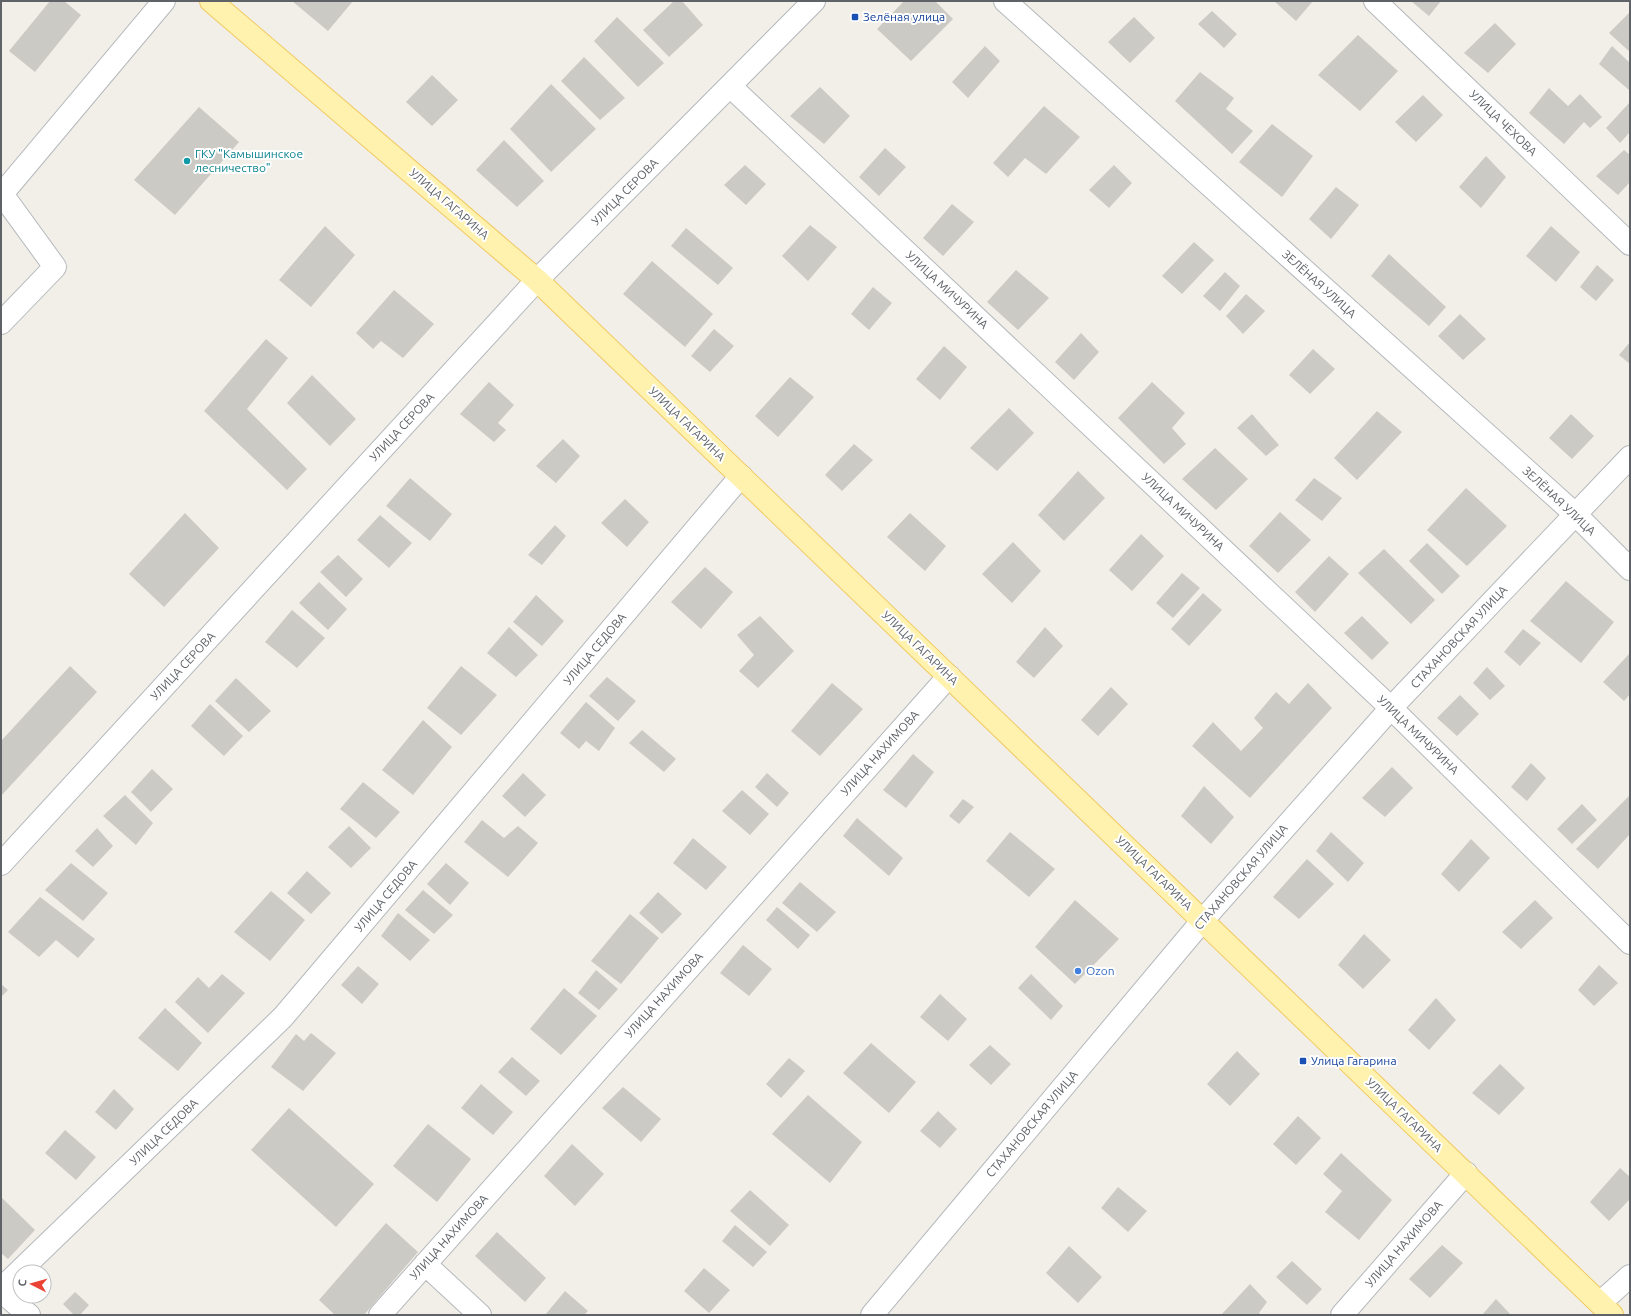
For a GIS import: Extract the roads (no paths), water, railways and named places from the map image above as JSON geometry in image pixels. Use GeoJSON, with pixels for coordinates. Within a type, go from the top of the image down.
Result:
{"type":"FeatureCollection","features":[{"type":"Feature","properties":{"kind":"main road","name":"УЛИЦА ГАГАРИНА"},"geometry":{"type":"LineString","coordinates":[[211,1],[537,280],[1606,1309]]}},
{"type":"Feature","properties":{"kind":"street"},"geometry":{"type":"LineString","coordinates":[[1,323],[54,267],[2,192],[164,1]]}},
{"type":"Feature","properties":{"kind":"street","name":"УЛИЦА СЕРОВА"},"geometry":{"type":"LineString","coordinates":[[1,864],[537,280],[814,1]]}},
{"type":"Feature","properties":{"kind":"street","name":"ЗЕЛЁНАЯ УЛИЦА"},"geometry":{"type":"LineString","coordinates":[[1005,1],[1575,514],[1630,569]]}},
{"type":"Feature","properties":{"kind":"street","name":"УЛИЦА ЧЕХОВА"},"geometry":{"type":"LineString","coordinates":[[1375,1],[1630,244]]}},
{"type":"Feature","properties":{"kind":"street","name":"УЛИЦА МИЧУРИНА"},"geometry":{"type":"LineString","coordinates":[[730,86],[1391,708],[1630,943]]}},
{"type":"Feature","properties":{"kind":"street","name":"СТАХАНОВСКАЯ УЛИЦА"},"geometry":{"type":"LineString","coordinates":[[872,1315],[1203,920],[1391,708],[1630,456]]}},
{"type":"Feature","properties":{"kind":"street","name":"УЛИЦА СЕДОВА"},"geometry":{"type":"LineString","coordinates":[[1,1290],[283,1017],[741,476]]}},
{"type":"Feature","properties":{"kind":"street","name":"УЛИЦА НАХИМОВА"},"geometry":{"type":"LineString","coordinates":[[380,1315],[949,676]]}},
{"type":"Feature","properties":{"kind":"street","name":"УЛИЦА НАХИМОВА"},"geometry":{"type":"LineString","coordinates":[[1342,1315],[1466,1173]]}},
{"type":"Feature","properties":{"kind":"street"},"geometry":{"type":"LineString","coordinates":[[425,1264],[480,1315]]}},
{"type":"Feature","properties":{"kind":"street"},"geometry":{"type":"LineString","coordinates":[[1606,1309],[1630,1276]]}},
{"type":"Feature","properties":{"kind":"street"},"geometry":{"type":"LineString","coordinates":[[1,1290],[29,1315]]}},
{"type":"Feature","properties":{"kind":"place","name":"Зелёная улица"},"geometry":{"type":"Point","coordinates":[855,17]}},
{"type":"Feature","properties":{"kind":"place","name":"ГКУ \"Камышинское лесничество\""},"geometry":{"type":"Point","coordinates":[187,161]}},
{"type":"Feature","properties":{"kind":"place","name":"Ozon"},"geometry":{"type":"Point","coordinates":[1078,971]}},
{"type":"Feature","properties":{"kind":"place","name":"Улица Гагарина"},"geometry":{"type":"Point","coordinates":[1303,1061]}}]}
